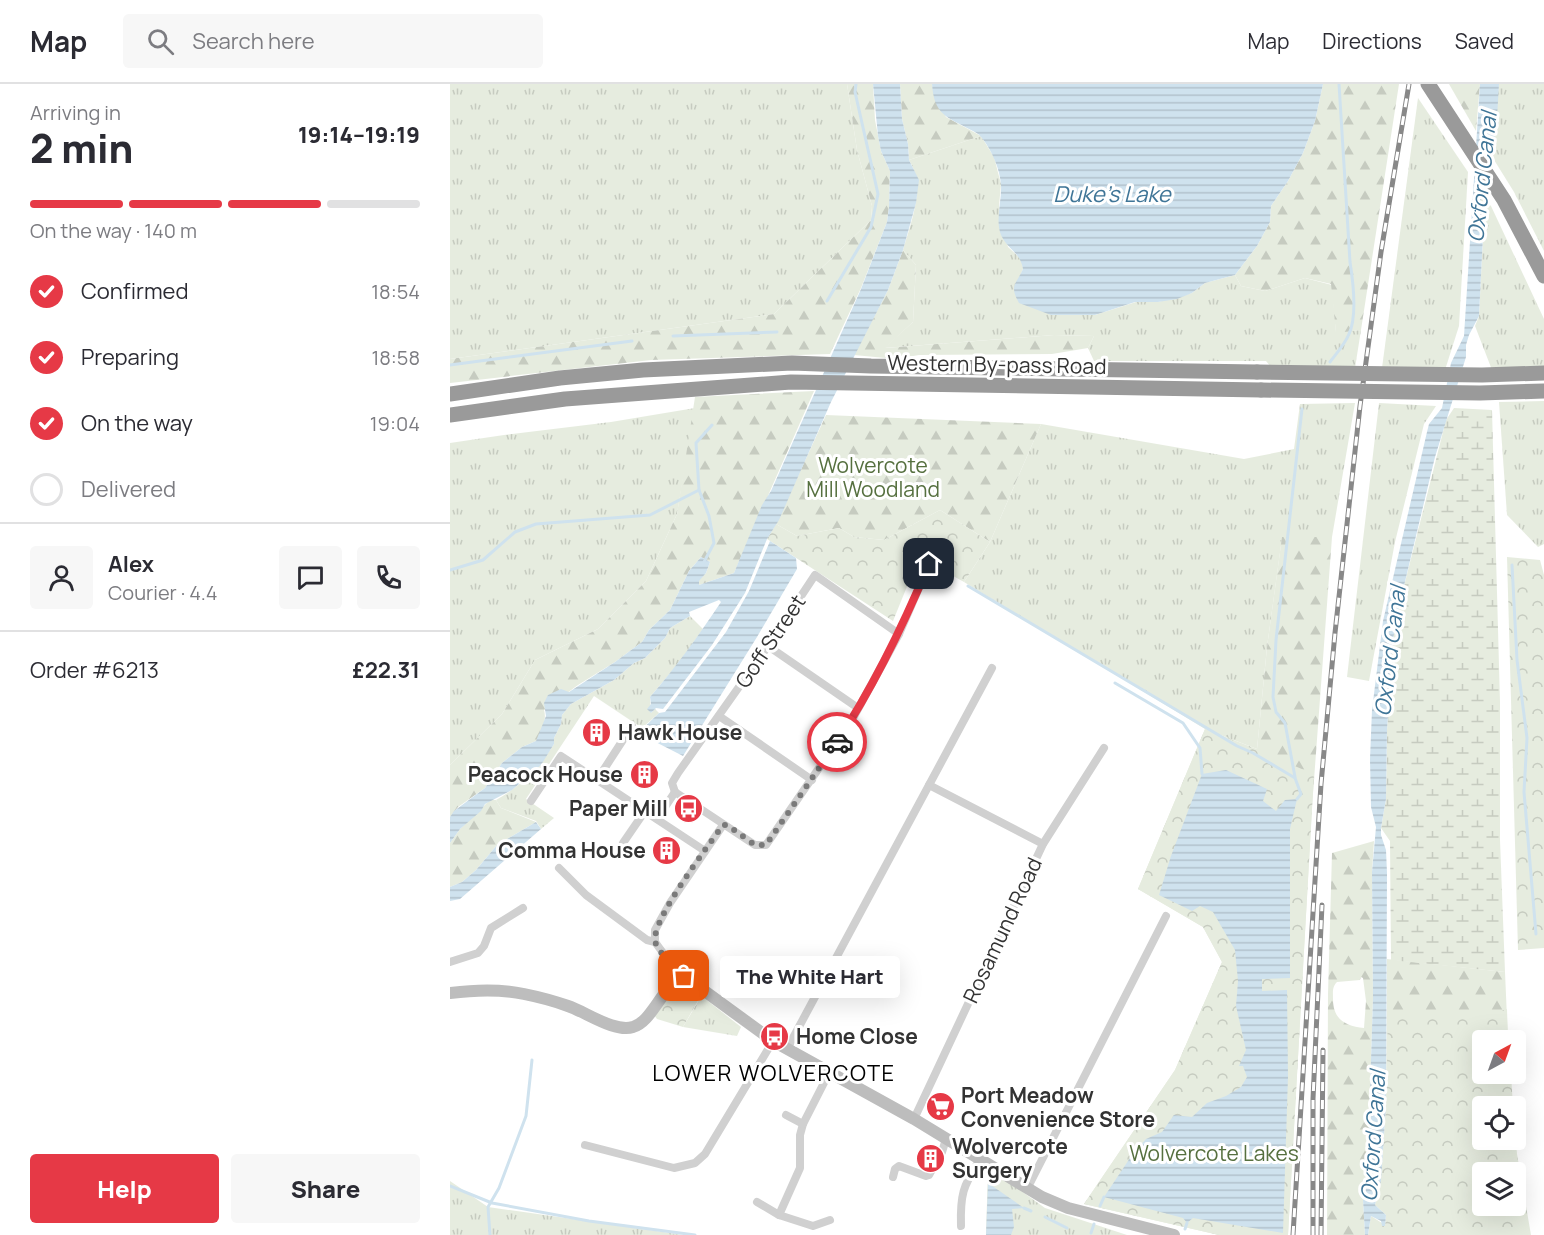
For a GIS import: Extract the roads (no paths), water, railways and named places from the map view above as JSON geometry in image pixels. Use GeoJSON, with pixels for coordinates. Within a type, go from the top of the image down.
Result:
{"type":"FeatureCollection","features":[{"type":"Feature","properties":{"kind":"highway"},"geometry":{"type":"LineString","coordinates":[[1428,84],[1504,200],[1544,276]]}},
{"type":"Feature","properties":{"kind":"highway","name":"Western By-pass Road"},"geometry":{"type":"LineString","coordinates":[[450,394],[561,378],[631,371],[792,363],[1482,375],[1544,373]]}},
{"type":"Feature","properties":{"kind":"highway","name":"Western By-pass Road"},"geometry":{"type":"LineString","coordinates":[[450,416],[565,399],[791,382],[1480,393],[1544,391]]}},
{"type":"Feature","properties":{"kind":"street"},"geometry":{"type":"LineString","coordinates":[[657,819],[675,792],[755,845],[766,845],[812,780],[858,708],[899,634],[929,564]]}},
{"type":"Feature","properties":{"kind":"street","name":"Goff Street"},"geometry":{"type":"LineString","coordinates":[[675,792],[672,783],[768,646],[814,575],[899,634]]}},
{"type":"Feature","properties":{"kind":"street"},"geometry":{"type":"LineString","coordinates":[[768,646],[858,708]]}},
{"type":"Feature","properties":{"kind":"street"},"geometry":{"type":"LineString","coordinates":[[787,1049],[992,668]]}},
{"type":"Feature","properties":{"kind":"street"},"geometry":{"type":"LineString","coordinates":[[719,716],[812,780]]}},
{"type":"Feature","properties":{"kind":"street"},"geometry":{"type":"LineString","coordinates":[[597,780],[632,726]]}},
{"type":"Feature","properties":{"kind":"street","name":"Rosamund Road"},"geometry":{"type":"LineString","coordinates":[[914,1119],[1043,844],[1104,748]]}},
{"type":"Feature","properties":{"kind":"street"},"geometry":{"type":"LineString","coordinates":[[531,801],[561,756],[705,851]]}},
{"type":"Feature","properties":{"kind":"street"},"geometry":{"type":"LineString","coordinates":[[930,785],[1043,844]]}},
{"type":"Feature","properties":{"kind":"street"},"geometry":{"type":"LineString","coordinates":[[623,843],[645,811]]}},
{"type":"Feature","properties":{"kind":"street"},"geometry":{"type":"LineString","coordinates":[[723,825],[655,930],[655,942],[684,976],[773,1041],[914,1119],[1051,1202],[1174,1235]]}},
{"type":"Feature","properties":{"kind":"street"},"geometry":{"type":"LineString","coordinates":[[559,868],[586,895],[647,940],[655,942]]}},
{"type":"Feature","properties":{"kind":"street"},"geometry":{"type":"LineString","coordinates":[[450,962],[478,953],[484,946],[491,928],[523,908]]}},
{"type":"Feature","properties":{"kind":"street"},"geometry":{"type":"LineString","coordinates":[[1027,1189],[1166,916]]}},
{"type":"Feature","properties":{"kind":"street"},"geometry":{"type":"LineString","coordinates":[[450,993],[523,994],[569,1006],[624,1029],[636,1027],[645,1020],[672,984],[684,976]]}},
{"type":"Feature","properties":{"kind":"street"},"geometry":{"type":"LineString","coordinates":[[585,1145],[674,1168],[694,1163],[705,1154],[773,1041]]}},
{"type":"Feature","properties":{"kind":"street"},"geometry":{"type":"LineString","coordinates":[[779,1215],[800,1168],[802,1124],[829,1073]]}},
{"type":"Feature","properties":{"kind":"street"},"geometry":{"type":"LineString","coordinates":[[786,1115],[802,1124]]}},
{"type":"Feature","properties":{"kind":"street"},"geometry":{"type":"LineString","coordinates":[[893,1177],[895,1169],[899,1166],[926,1176],[929,1175],[946,1140]]}},
{"type":"Feature","properties":{"kind":"street"},"geometry":{"type":"LineString","coordinates":[[961,1226],[960,1201],[980,1161]]}},
{"type":"Feature","properties":{"kind":"street"},"geometry":{"type":"LineString","coordinates":[[757,1202],[779,1215],[813,1226],[830,1220]]}},
{"type":"Feature","properties":{"kind":"water"},"geometry":{"type":"Polygon","coordinates":[[[873,84],[900,84],[902,119],[909,160],[919,180],[916,203],[903,250],[888,290],[831,402],[779,520],[767,539],[745,593],[712,645],[663,709],[656,708],[651,713],[647,709],[651,704],[650,697],[696,639],[721,602],[719,600],[689,612],[690,616],[670,628],[665,638],[645,658],[634,663],[614,680],[571,704],[562,715],[554,744],[541,765],[512,790],[485,804],[481,811],[460,829],[450,843],[450,817],[454,811],[485,788],[502,763],[522,747],[536,741],[546,716],[544,703],[548,695],[561,689],[569,692],[642,642],[649,630],[670,610],[689,571],[701,557],[710,562],[699,585],[734,573],[762,505],[771,491],[861,289],[887,222],[890,171],[881,151],[878,136],[873,84]]]}},
{"type":"Feature","properties":{"kind":"water","name":"Duke's Lake"},"geometry":{"type":"Polygon","coordinates":[[[932,84],[1323,84],[1315,121],[1303,153],[1271,206],[1270,222],[1257,246],[1235,275],[1205,283],[1192,293],[1177,299],[1135,302],[1095,315],[1051,315],[1019,303],[1014,289],[1023,269],[999,229],[1001,185],[995,160],[980,135],[943,114],[933,94],[932,84]]]}},
{"type":"Feature","properties":{"kind":"water","name":"Oxford Canal"},"geometry":{"type":"Polygon","coordinates":[[[1480,84],[1499,84],[1496,135],[1486,147],[1480,212],[1484,216],[1479,316],[1469,335],[1466,357],[1435,457],[1393,639],[1387,730],[1386,799],[1381,828],[1386,850],[1387,873],[1386,1105],[1381,1181],[1375,1205],[1386,1215],[1385,1226],[1371,1216],[1368,1235],[1365,1235],[1363,1200],[1368,1152],[1373,998],[1372,872],[1376,827],[1371,807],[1372,710],[1383,621],[1427,432],[1429,424],[1442,408],[1451,363],[1464,336],[1480,84]]]}},
{"type":"Feature","properties":{"kind":"water"},"geometry":{"type":"Polygon","coordinates":[[[770,541],[796,558],[797,569],[683,756],[638,733],[659,713],[665,712],[726,632],[749,591],[770,541]]]}},
{"type":"Feature","properties":{"kind":"water","name":"Wolvercote Lakes"},"geometry":{"type":"Polygon","coordinates":[[[1226,770],[1267,789],[1263,801],[1276,811],[1285,800],[1297,799],[1290,829],[1290,978],[1262,979],[1262,991],[1287,990],[1288,1076],[1283,1233],[1193,1218],[1187,1223],[1183,1218],[1104,1197],[1132,1155],[1146,1139],[1162,1132],[1174,1115],[1192,1117],[1207,1103],[1241,1087],[1247,1077],[1243,1066],[1239,1066],[1246,1050],[1236,1006],[1238,981],[1235,950],[1213,912],[1200,906],[1192,911],[1159,895],[1202,774],[1226,770]]]}},
{"type":"Feature","properties":{"kind":"water"},"geometry":{"type":"Polygon","coordinates":[[[536,822],[541,829],[460,899],[450,901],[450,887],[462,882],[476,870],[497,845],[536,822]]]}},
{"type":"Feature","properties":{"kind":"water"},"geometry":{"type":"Polygon","coordinates":[[[988,1183],[1024,1208],[1012,1209],[1014,1227],[1011,1235],[986,1235],[988,1183]]]}},
{"type":"Feature","properties":{"kind":"waterway"},"geometry":{"type":"LineString","coordinates":[[827,301],[871,227],[878,194],[855,92],[856,84]]}},
{"type":"Feature","properties":{"kind":"waterway"},"geometry":{"type":"LineString","coordinates":[[1330,362],[1349,334],[1354,309],[1339,84]]}},
{"type":"Feature","properties":{"kind":"waterway"},"geometry":{"type":"LineString","coordinates":[[673,336],[777,332]]}},
{"type":"Feature","properties":{"kind":"waterway"},"geometry":{"type":"LineString","coordinates":[[450,365],[632,341]]}},
{"type":"Feature","properties":{"kind":"waterway"},"geometry":{"type":"LineString","coordinates":[[1295,777],[1285,723],[1276,712],[1273,697],[1276,640],[1302,409]]}},
{"type":"Feature","properties":{"kind":"waterway"},"geometry":{"type":"LineString","coordinates":[[704,562],[714,543],[709,516],[699,490],[696,443],[712,425]]}},
{"type":"Feature","properties":{"kind":"waterway"},"geometry":{"type":"LineString","coordinates":[[450,570],[483,560],[515,532],[536,524],[650,515],[699,490]]}},
{"type":"Feature","properties":{"kind":"waterway"},"geometry":{"type":"LineString","coordinates":[[1512,565],[1517,660],[1527,738],[1524,792],[1536,934]]}},
{"type":"Feature","properties":{"kind":"waterway"},"geometry":{"type":"LineString","coordinates":[[968,586],[1295,778],[1301,794],[1297,799]]}},
{"type":"Feature","properties":{"kind":"waterway"},"geometry":{"type":"LineString","coordinates":[[1115,683],[1183,723],[1200,748],[1202,774]]}},
{"type":"Feature","properties":{"kind":"waterway"},"geometry":{"type":"LineString","coordinates":[[490,1235],[488,1207],[499,1188],[526,1116],[532,1060]]}},
{"type":"Feature","properties":{"kind":"waterway"},"geometry":{"type":"LineString","coordinates":[[450,1186],[492,1203],[589,1221],[695,1235]]}},
{"type":"Feature","properties":{"kind":"waterway"},"geometry":{"type":"LineString","coordinates":[[1100,1206],[1104,1197]]}},
{"type":"Feature","properties":{"kind":"waterway"},"geometry":{"type":"LineString","coordinates":[[1024,1208],[1031,1211]]}},
{"type":"Feature","properties":{"kind":"waterway"},"geometry":{"type":"LineString","coordinates":[[1045,1217],[1067,1228]]}},
{"type":"Feature","properties":{"kind":"waterway"},"geometry":{"type":"LineString","coordinates":[[1185,1229],[1187,1223]]}},
{"type":"Feature","properties":{"kind":"waterway"},"geometry":{"type":"LineString","coordinates":[[1091,1233],[1094,1224]]}},
{"type":"Feature","properties":{"kind":"railway"},"geometry":{"type":"LineString","coordinates":[[1293,1235],[1321,784],[1335,633],[1360,406],[1381,252],[1409,84]]}},
{"type":"Feature","properties":{"kind":"railway"},"geometry":{"type":"LineString","coordinates":[[1313,1235],[1313,1099],[1322,905]]}},
{"type":"Feature","properties":{"kind":"railway"},"geometry":{"type":"LineString","coordinates":[[1321,1235],[1323,1050]]}},
{"type":"Feature","properties":{"kind":"place","name":"Hawk House"},"geometry":{"type":"Point","coordinates":[597,732]}},
{"type":"Feature","properties":{"kind":"place","name":"Peacock House"},"geometry":{"type":"Point","coordinates":[644,774]}},
{"type":"Feature","properties":{"kind":"place","name":"Paper Mill"},"geometry":{"type":"Point","coordinates":[689,808]}},
{"type":"Feature","properties":{"kind":"place","name":"Comma House"},"geometry":{"type":"Point","coordinates":[667,850]}},
{"type":"Feature","properties":{"kind":"place","name":"The White Hart"},"geometry":{"type":"Point","coordinates":[684,976]}},
{"type":"Feature","properties":{"kind":"place","name":"Home Close"},"geometry":{"type":"Point","coordinates":[775,1036]}},
{"type":"Feature","properties":{"kind":"place","name":"Port Meadow Convenience Store"},"geometry":{"type":"Point","coordinates":[940,1107]}},
{"type":"Feature","properties":{"kind":"place","name":"Wolvercote Surgery"},"geometry":{"type":"Point","coordinates":[931,1158]}},
{"type":"Feature","properties":{"kind":"district","name":"LOWER WOLVERCOTE"},"geometry":{"type":"Point","coordinates":[774,1073]}},
{"type":"Feature","properties":{"kind":"park label","name":"Wolvercote Mill Woodland"},"geometry":{"type":"Point","coordinates":[873,477]}}]}
